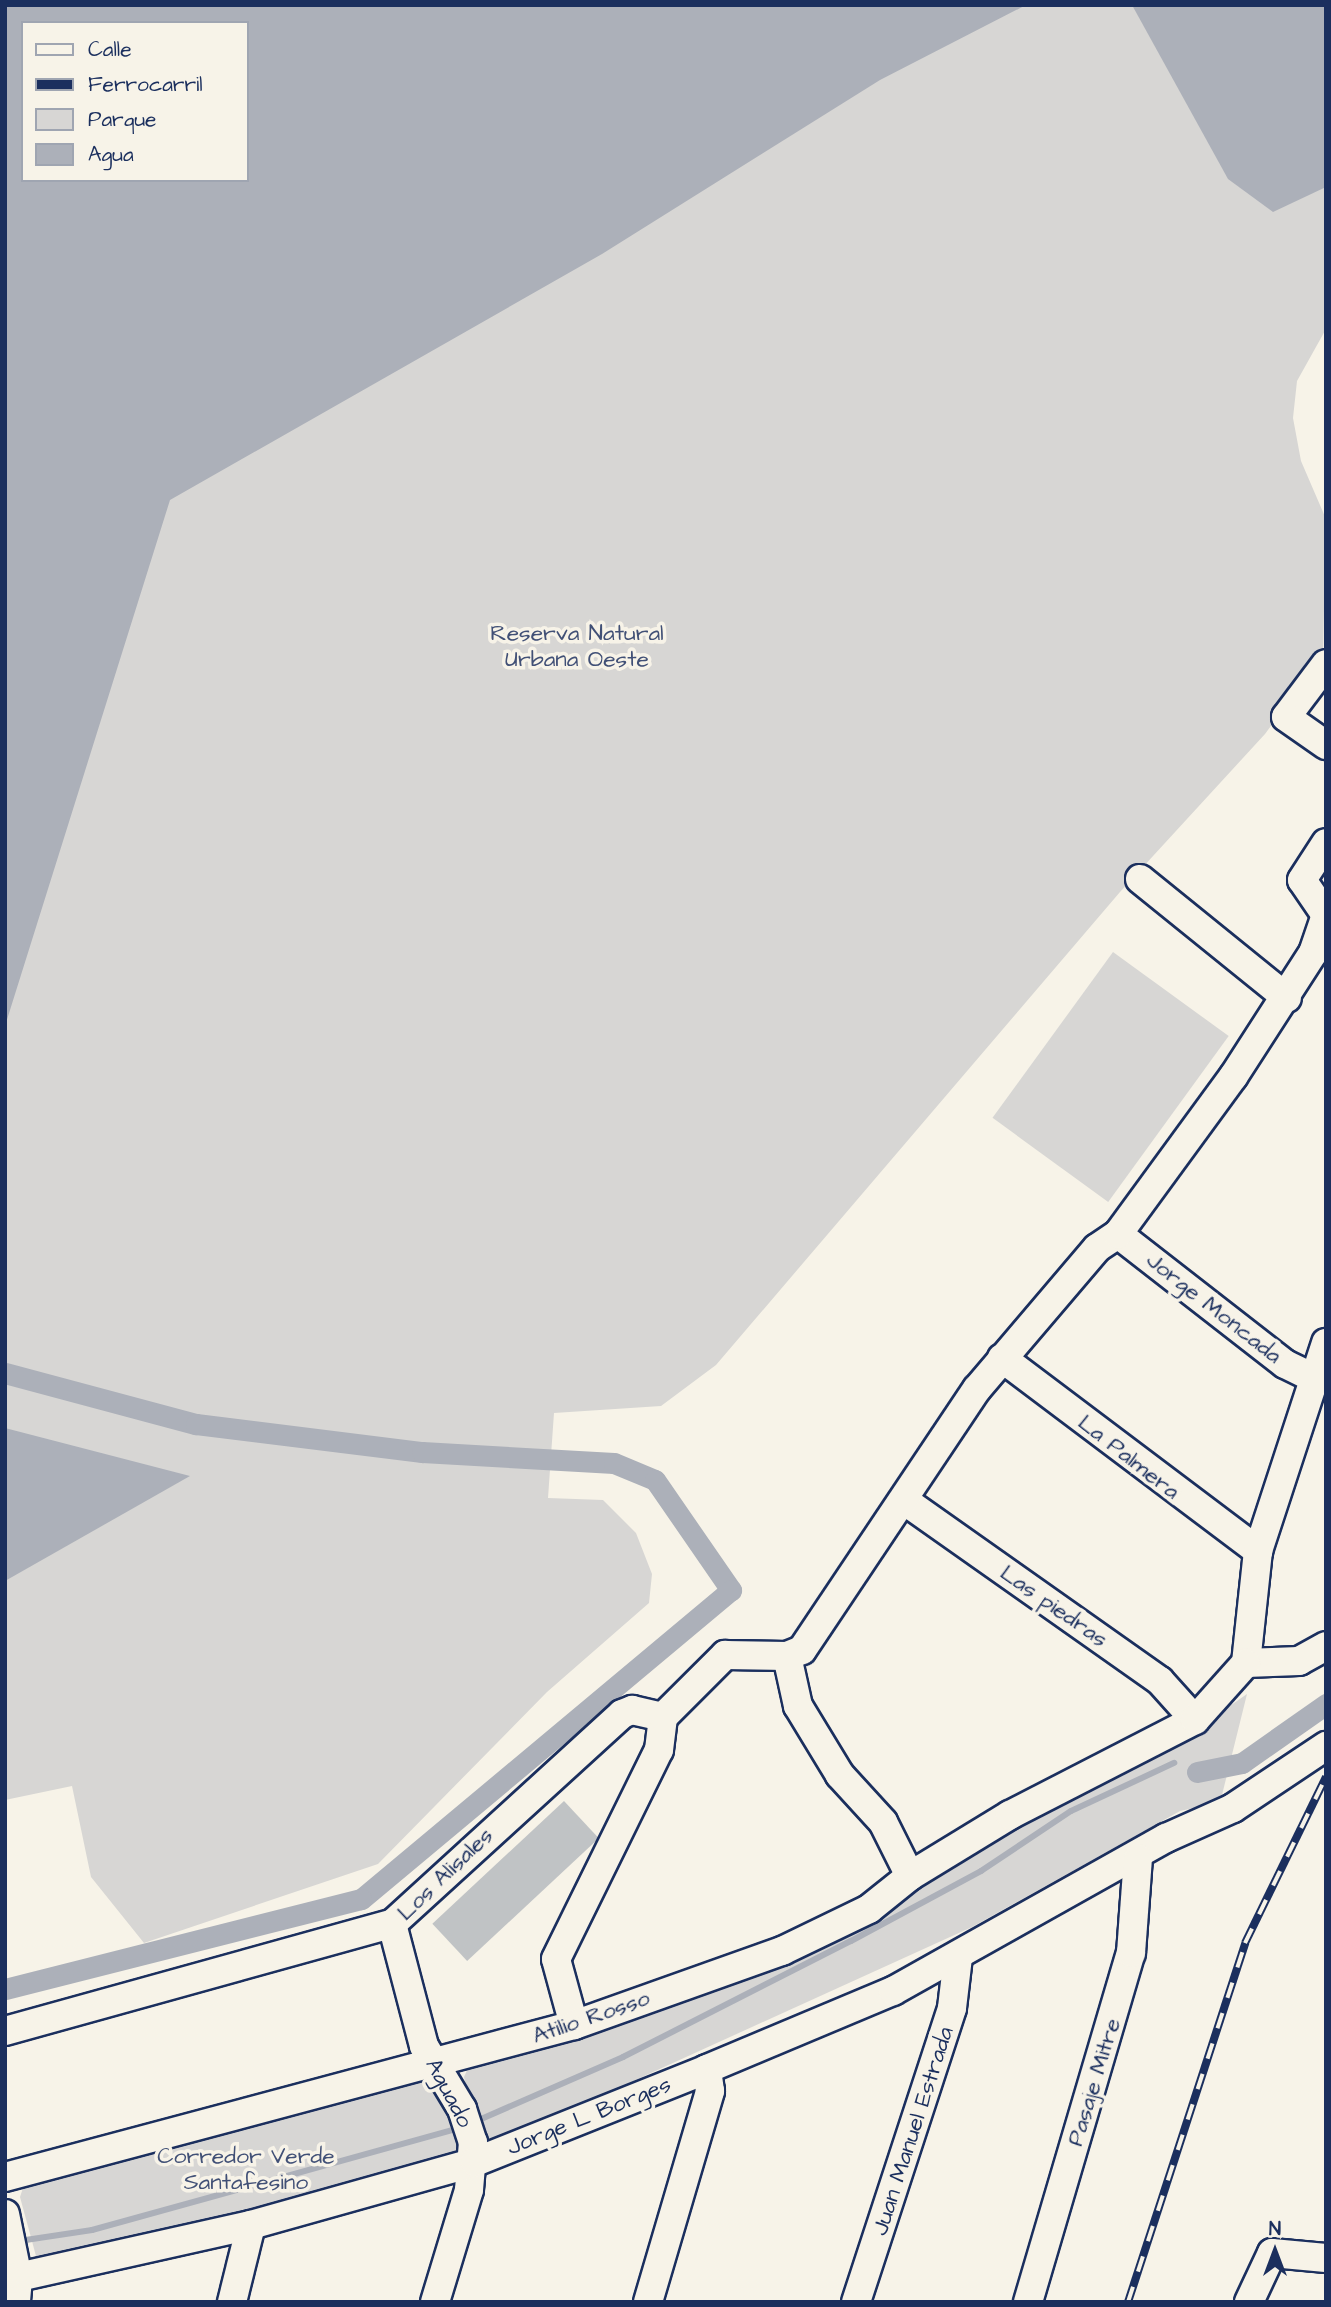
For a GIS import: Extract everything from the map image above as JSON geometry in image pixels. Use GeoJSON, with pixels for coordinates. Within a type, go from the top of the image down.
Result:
{"type":"FeatureCollection","features":[{"type":"Feature","properties":{"kind":"street"},"geometry":{"type":"LineString","coordinates":[[1326,664],[1286,717],[1326,745]]}},
{"type":"Feature","properties":{"kind":"street"},"geometry":{"type":"LineString","coordinates":[[574,2025],[556,1959],[659,1750],[663,1717],[725,1655],[787,1656],[802,1650],[1002,1358],[1097,1248],[1118,1234],[1287,998],[1326,915],[1302,880],[1326,843]]}},
{"type":"Feature","properties":{"kind":"street"},"geometry":{"type":"LineString","coordinates":[[1140,879],[1287,998]]}},
{"type":"Feature","properties":{"kind":"street","name":"Jorge Moncada"},"geometry":{"type":"LineString","coordinates":[[1118,1234],[1285,1364],[1312,1377]]}},
{"type":"Feature","properties":{"kind":"street"},"geometry":{"type":"LineString","coordinates":[[1195,1720],[1246,1663],[1258,1551],[1312,1377],[1326,1343]]}},
{"type":"Feature","properties":{"kind":"street","name":"La Palmera"},"geometry":{"type":"LineString","coordinates":[[1002,1358],[1258,1551]]}},
{"type":"Feature","properties":{"kind":"street","name":"Las piedras"},"geometry":{"type":"LineString","coordinates":[[905,1501],[1160,1681],[1195,1720]]}},
{"type":"Feature","properties":{"kind":"street"},"geometry":{"type":"LineString","coordinates":[[1246,1663],[1299,1661],[1326,1646]]}},
{"type":"Feature","properties":{"kind":"street"},"geometry":{"type":"LineString","coordinates":[[787,1656],[798,1706],[839,1775],[883,1822],[910,1876]]}},
{"type":"Feature","properties":{"kind":"street","name":"Los Alisales"},"geometry":{"type":"LineString","coordinates":[[5,2031],[392,1924],[606,1725],[632,1710],[663,1717]]}},
{"type":"Feature","properties":{"kind":"street","name":"Atilio Rosso"},"geometry":{"type":"LineString","coordinates":[[5,2177],[433,2065],[574,2025],[811,1939],[869,1909],[910,1876],[1010,1815],[1195,1720]]}},
{"type":"Feature","properties":{"kind":"street","name":"Jorge L Borges"},"geometry":{"type":"LineString","coordinates":[[13,2287],[251,2225],[471,2141],[707,2069],[958,1957],[1233,1808],[1326,1746]]}},
{"type":"Feature","properties":{"kind":"street","name":"Pasaje Mitre"},"geometry":{"type":"LineString","coordinates":[[1028,2302],[1131,1953],[1138,1858]]}},
{"type":"Feature","properties":{"kind":"street","name":"Aguado"},"geometry":{"type":"LineString","coordinates":[[392,1924],[433,2065],[471,2141]]}},
{"type":"Feature","properties":{"kind":"street","name":"Juan Manuel Estrada"},"geometry":{"type":"LineString","coordinates":[[856,2302],[952,2008],[958,1957]]}},
{"type":"Feature","properties":{"kind":"street"},"geometry":{"type":"LineString","coordinates":[[648,2302],[710,2091],[707,2069]]}},
{"type":"Feature","properties":{"kind":"street"},"geometry":{"type":"LineString","coordinates":[[435,2302],[471,2141]]}},
{"type":"Feature","properties":{"kind":"street"},"geometry":{"type":"LineString","coordinates":[[232,2302],[251,2225]]}},
{"type":"Feature","properties":{"kind":"street"},"geometry":{"type":"LineString","coordinates":[[9,2233],[13,2287]]}},
{"type":"Feature","properties":{"kind":"street"},"geometry":{"type":"LineString","coordinates":[[1249,2302],[1272,2253],[1326,2258]]}},
{"type":"Feature","properties":{"kind":"green space","name":"Reserva Natural Urbana Oeste"},"geometry":{"type":"Polygon","coordinates":[[[5,5],[1326,5],[1326,329],[1297,381],[1293,418],[1301,461],[1326,519],[1323,656],[1265,734],[1120,892],[716,1365],[661,1406],[554,1413],[548,1498],[603,1500],[636,1533],[652,1574],[649,1603],[547,1692],[378,1864],[144,1943],[91,1877],[72,1786],[5,1800],[5,5]]]}},
{"type":"Feature","properties":{"kind":"green space"},"geometry":{"type":"Polygon","coordinates":[[[1113,952],[1229,1036],[1108,1202],[993,1118],[1113,952]]]}},
{"type":"Feature","properties":{"kind":"green space"},"geometry":{"type":"Polygon","coordinates":[[[1247,1694],[1222,1795],[1207,1805],[1180,1811],[972,1927],[499,2142],[489,2141],[468,2094],[464,2077],[470,2064],[938,1872],[1174,1745],[1247,1694]]]}},
{"type":"Feature","properties":{"kind":"green space","name":"Corredor Verde Santafesino"},"geometry":{"type":"Polygon","coordinates":[[[414,2079],[436,2088],[462,2147],[451,2158],[260,2211],[43,2260],[36,2256],[20,2197],[24,2185],[414,2079]]]}},
{"type":"Feature","properties":{"kind":"water"},"geometry":{"type":"Polygon","coordinates":[[[5,5],[1026,5],[880,80],[602,254],[170,500],[5,1026],[5,5]]]}},
{"type":"Feature","properties":{"kind":"water"},"geometry":{"type":"Polygon","coordinates":[[[1132,5],[1326,5],[1326,187],[1273,212],[1228,179],[1132,5]]]}},
{"type":"Feature","properties":{"kind":"water"},"geometry":{"type":"Polygon","coordinates":[[[5,1428],[190,1476],[5,1581],[5,1428]]]}},
{"type":"Feature","properties":{"kind":"building"},"geometry":{"type":"Polygon","coordinates":[[[564,1801],[599,1838],[467,1961],[432,1924],[564,1801]]]}},
{"type":"Feature","properties":{"kind":"waterway"},"geometry":{"type":"LineString","coordinates":[[5,1373],[196,1424],[422,1452],[614,1463],[655,1480],[731,1590],[361,1899],[5,1989]]}},
{"type":"Feature","properties":{"kind":"waterway"},"geometry":{"type":"LineString","coordinates":[[1197,1772],[1242,1763],[1326,1704]]}},
{"type":"Feature","properties":{"kind":"waterway"},"geometry":{"type":"LineString","coordinates":[[472,2123],[623,2057],[851,1941],[981,1871],[1071,1811],[1174,1763]]}},
{"type":"Feature","properties":{"kind":"waterway"},"geometry":{"type":"LineString","coordinates":[[19,2241],[92,2230],[459,2128]]}},
{"type":"Feature","properties":{"kind":"railway"},"geometry":{"type":"LineString","coordinates":[[1128,2302],[1245,1943],[1326,1777]]}}]}
